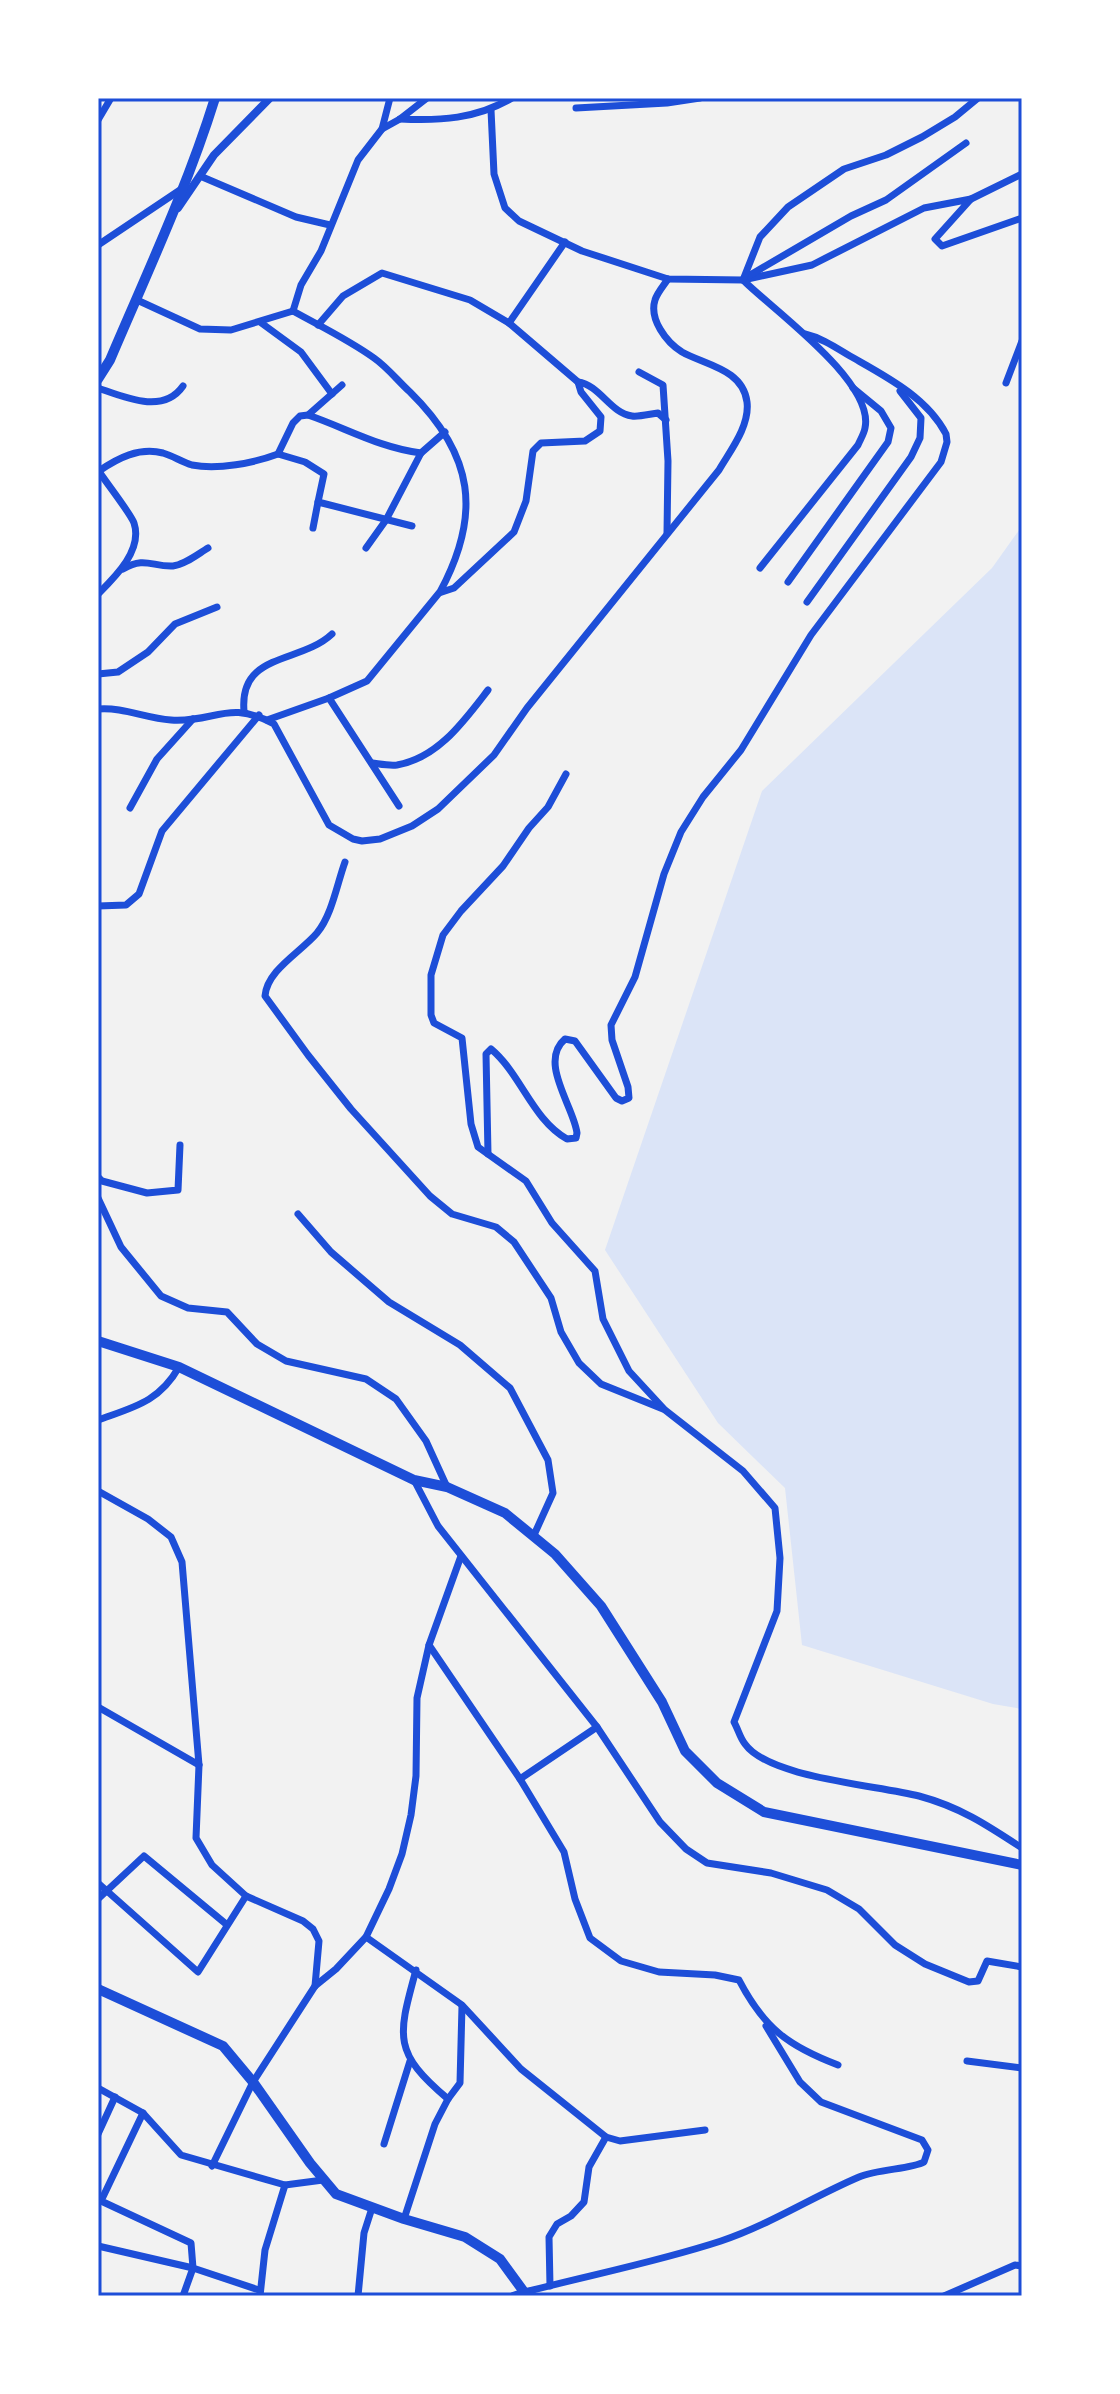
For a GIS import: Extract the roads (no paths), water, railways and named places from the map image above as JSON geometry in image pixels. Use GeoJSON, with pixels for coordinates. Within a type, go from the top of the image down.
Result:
{"type":"FeatureCollection","features":[{"type":"Feature","properties":{"kind":"main road"},"geometry":{"type":"LineString","coordinates":[[98,379],[110,360],[173,215],[215,98]]}},
{"type":"Feature","properties":{"kind":"main road"},"geometry":{"type":"LineString","coordinates":[[98,1341],[179,1367],[414,1480],[447,1487],[505,1513],[555,1554],[601,1606],[662,1702],[685,1751],[717,1783],[764,1812],[1022,1865]]}},
{"type":"Feature","properties":{"kind":"main road"},"geometry":{"type":"LineString","coordinates":[[98,1989],[223,2046],[336,2194],[465,2237],[500,2259],[526,2294]]}},
{"type":"Feature","properties":{"kind":"street"},"geometry":{"type":"LineString","coordinates":[[98,120],[111,98]]}},
{"type":"Feature","properties":{"kind":"street"},"geometry":{"type":"LineString","coordinates":[[173,215],[214,155],[270,98]]}},
{"type":"Feature","properties":{"kind":"street"},"geometry":{"type":"LineString","coordinates":[[382,129],[390,98]]}},
{"type":"Feature","properties":{"kind":"street"},"geometry":{"type":"LineString","coordinates":[[293,311],[301,285],[321,251],[358,160],[382,129],[427,98]]}},
{"type":"Feature","properties":{"kind":"street"},"geometry":{"type":"LineString","coordinates":[[400,119],[442,121],[491,110],[512,98]]}},
{"type":"Feature","properties":{"kind":"street"},"geometry":{"type":"LineString","coordinates":[[576,108],[615,101],[667,103],[700,98]]}},
{"type":"Feature","properties":{"kind":"street"},"geometry":{"type":"LineString","coordinates":[[743,280],[760,237],[788,207],[844,169],[886,155],[922,137],[955,117],[978,98]]}},
{"type":"Feature","properties":{"kind":"street"},"geometry":{"type":"LineString","coordinates":[[491,110],[494,174],[505,208],[519,221],[582,251],[668,279],[743,280],[812,265],[924,208],[971,199],[1022,174]]}},
{"type":"Feature","properties":{"kind":"street"},"geometry":{"type":"LineString","coordinates":[[743,280],[851,216],[886,200],[966,143]]}},
{"type":"Feature","properties":{"kind":"street"},"geometry":{"type":"LineString","coordinates":[[200,176],[296,217],[330,225]]}},
{"type":"Feature","properties":{"kind":"street"},"geometry":{"type":"LineString","coordinates":[[98,245],[184,187]]}},
{"type":"Feature","properties":{"kind":"street"},"geometry":{"type":"LineString","coordinates":[[971,199],[935,239],[942,246],[1022,218]]}},
{"type":"Feature","properties":{"kind":"street"},"geometry":{"type":"LineString","coordinates":[[509,323],[565,242]]}},
{"type":"Feature","properties":{"kind":"street"},"geometry":{"type":"LineString","coordinates":[[318,325],[343,296],[382,273],[470,300],[509,323],[578,382],[591,387],[618,410],[633,417],[658,413],[666,420]]}},
{"type":"Feature","properties":{"kind":"street"},"geometry":{"type":"LineString","coordinates":[[98,709],[116,707],[143,717],[177,720],[244,711],[263,718],[274,724],[329,825],[353,839],[380,839],[412,826],[438,809],[494,755],[527,708],[719,470],[743,428],[747,403],[740,384],[719,367],[681,351],[664,335],[655,317],[655,300],[668,279]]}},
{"type":"Feature","properties":{"kind":"street"},"geometry":{"type":"LineString","coordinates":[[743,280],[832,359],[864,412],[866,427],[858,445],[760,568]]}},
{"type":"Feature","properties":{"kind":"street"},"geometry":{"type":"LineString","coordinates":[[98,906],[126,905],[139,894],[162,831],[263,718],[329,698],[367,681],[439,593],[454,566],[465,529],[464,475],[445,432],[422,404],[376,359],[293,311],[231,330],[200,329],[137,300]]}},
{"type":"Feature","properties":{"kind":"street"},"geometry":{"type":"LineString","coordinates":[[260,322],[301,352],[332,394]]}},
{"type":"Feature","properties":{"kind":"street"},"geometry":{"type":"LineString","coordinates":[[488,1154],[486,1054],[491,1049],[502,1059],[546,1122],[567,1139],[576,1138],[577,1133],[557,1075],[556,1055],[561,1041],[575,1041],[616,1098],[622,1101],[629,1098],[612,1040],[611,1025],[635,977],[664,874],[681,832],[703,797],[741,750],[811,635],[941,462],[946,434],[924,406],[884,375],[820,337],[805,334]]}},
{"type":"Feature","properties":{"kind":"street"},"geometry":{"type":"LineString","coordinates":[[1006,383],[1022,341]]}},
{"type":"Feature","properties":{"kind":"street"},"geometry":{"type":"LineString","coordinates":[[639,372],[663,385],[668,461],[667,533]]}},
{"type":"Feature","properties":{"kind":"street"},"geometry":{"type":"LineString","coordinates":[[807,602],[911,457],[920,438],[921,418],[884,375]]}},
{"type":"Feature","properties":{"kind":"street"},"geometry":{"type":"LineString","coordinates":[[439,593],[454,588],[514,532],[526,501],[532,458],[537,446],[541,443],[585,441],[600,431],[601,417],[581,392],[578,382]]}},
{"type":"Feature","properties":{"kind":"street"},"geometry":{"type":"LineString","coordinates":[[308,415],[342,385]]}},
{"type":"Feature","properties":{"kind":"street"},"geometry":{"type":"LineString","coordinates":[[98,388],[137,402],[161,400],[177,394],[183,386]]}},
{"type":"Feature","properties":{"kind":"street"},"geometry":{"type":"LineString","coordinates":[[788,582],[888,442],[891,428],[881,411],[851,387]]}},
{"type":"Feature","properties":{"kind":"street"},"geometry":{"type":"LineString","coordinates":[[278,454],[293,423],[300,416],[308,415],[381,445],[421,453]]}},
{"type":"Feature","properties":{"kind":"street"},"geometry":{"type":"LineString","coordinates":[[366,548],[386,520],[421,453],[445,432]]}},
{"type":"Feature","properties":{"kind":"street"},"geometry":{"type":"LineString","coordinates":[[121,570],[136,533],[133,520],[98,470],[122,456],[162,453],[193,465],[247,462],[278,454],[305,462],[324,474],[313,528]]}},
{"type":"Feature","properties":{"kind":"street"},"geometry":{"type":"LineString","coordinates":[[318,502],[412,526]]}},
{"type":"Feature","properties":{"kind":"street"},"geometry":{"type":"LineString","coordinates":[[98,594],[121,570],[134,563],[146,561],[175,566],[208,548]]}},
{"type":"Feature","properties":{"kind":"street"},"geometry":{"type":"LineString","coordinates":[[98,674],[118,672],[148,652],[175,624],[217,607]]}},
{"type":"Feature","properties":{"kind":"street"},"geometry":{"type":"LineString","coordinates":[[244,711],[242,693],[247,680],[283,657],[322,643],[332,634]]}},
{"type":"Feature","properties":{"kind":"street"},"geometry":{"type":"LineString","coordinates":[[372,763],[396,765],[430,753],[460,725],[488,690]]}},
{"type":"Feature","properties":{"kind":"street"},"geometry":{"type":"LineString","coordinates":[[329,698],[399,806]]}},
{"type":"Feature","properties":{"kind":"street"},"geometry":{"type":"LineString","coordinates":[[130,808],[157,759],[194,718]]}},
{"type":"Feature","properties":{"kind":"street"},"geometry":{"type":"LineString","coordinates":[[566,774],[548,807],[503,866],[443,935],[431,975],[431,1015],[434,1023],[462,1038],[471,1124],[478,1147],[526,1181],[552,1223],[595,1271],[603,1319],[629,1371],[665,1410],[743,1471],[775,1508],[780,1558],[777,1611],[734,1722],[746,1746],[773,1764],[819,1779],[871,1785],[969,1813],[1022,1848]]}},
{"type":"Feature","properties":{"kind":"street"},"geometry":{"type":"LineString","coordinates":[[345,862],[317,932],[272,978],[265,996],[351,1109],[430,1196],[452,1214],[496,1227],[514,1242],[551,1298],[561,1332],[579,1363],[601,1384],[665,1410]]}},
{"type":"Feature","properties":{"kind":"street"},"geometry":{"type":"LineString","coordinates":[[180,1145],[178,1190],[147,1193],[100,1179],[99,1198],[121,1247],[161,1296],[188,1308],[227,1312],[257,1344],[286,1361],[366,1379],[396,1399],[426,1441],[447,1487]]}},
{"type":"Feature","properties":{"kind":"street"},"geometry":{"type":"LineString","coordinates":[[298,1214],[331,1252],[389,1302],[460,1345],[510,1388],[548,1460],[553,1493],[534,1535]]}},
{"type":"Feature","properties":{"kind":"street"},"geometry":{"type":"LineString","coordinates":[[98,1420],[145,1404],[169,1383],[179,1367]]}},
{"type":"Feature","properties":{"kind":"street"},"geometry":{"type":"LineString","coordinates":[[414,1480],[438,1526],[597,1727],[660,1822],[686,1849],[707,1863],[771,1873],[827,1890],[859,1909],[895,1945],[915,1958],[969,1982],[978,1981],[987,1961],[1020,1968]]}},
{"type":"Feature","properties":{"kind":"street"},"geometry":{"type":"LineString","coordinates":[[98,1491],[148,1519],[171,1537],[182,1562],[199,1765],[196,1838],[212,1865],[246,1896],[303,1921],[313,1929],[319,1941],[315,1986]]}},
{"type":"Feature","properties":{"kind":"street"},"geometry":{"type":"LineString","coordinates":[[212,2166],[253,2082],[315,1986],[366,1937],[389,1889],[402,1854],[411,1815],[416,1776],[417,1698],[429,1645],[461,1556]]}},
{"type":"Feature","properties":{"kind":"street"},"geometry":{"type":"LineString","coordinates":[[429,1645],[520,1779],[564,1852],[575,1899],[590,1938],[621,1961],[659,1972],[715,1975],[739,1980],[751,2004],[776,2033],[809,2054],[838,2065]]}},
{"type":"Feature","properties":{"kind":"street"},"geometry":{"type":"LineString","coordinates":[[98,1707],[199,1765]]}},
{"type":"Feature","properties":{"kind":"street"},"geometry":{"type":"LineString","coordinates":[[520,1779],[597,1727]]}},
{"type":"Feature","properties":{"kind":"street"},"geometry":{"type":"LineString","coordinates":[[98,1899],[144,1856],[226,1924]]}},
{"type":"Feature","properties":{"kind":"street"},"geometry":{"type":"LineString","coordinates":[[98,1883],[198,1972],[246,1896]]}},
{"type":"Feature","properties":{"kind":"street"},"geometry":{"type":"LineString","coordinates":[[366,1937],[462,2005],[521,2069],[606,2137],[620,2141],[705,2130]]}},
{"type":"Feature","properties":{"kind":"street"},"geometry":{"type":"LineString","coordinates":[[416,1970],[401,2037],[410,2061],[448,2099]]}},
{"type":"Feature","properties":{"kind":"street"},"geometry":{"type":"LineString","coordinates":[[404,2219],[435,2124],[460,2083],[462,2005]]}},
{"type":"Feature","properties":{"kind":"street"},"geometry":{"type":"LineString","coordinates":[[513,2296],[721,2241],[795,2210],[860,2177],[891,2167],[921,2164],[928,2155],[927,2146],[922,2140],[821,2102],[800,2082],[766,2027],[766,2021]]}},
{"type":"Feature","properties":{"kind":"street"},"geometry":{"type":"LineString","coordinates":[[384,2144],[410,2061]]}},
{"type":"Feature","properties":{"kind":"street"},"geometry":{"type":"LineString","coordinates":[[967,2061],[1022,2068]]}},
{"type":"Feature","properties":{"kind":"street"},"geometry":{"type":"LineString","coordinates":[[98,2088],[143,2113],[181,2155],[285,2185],[323,2180]]}},
{"type":"Feature","properties":{"kind":"street"},"geometry":{"type":"LineString","coordinates":[[98,2134],[115,2097]]}},
{"type":"Feature","properties":{"kind":"street"},"geometry":{"type":"LineString","coordinates":[[143,2113],[101,2201],[191,2243],[193,2268],[183,2296]]}},
{"type":"Feature","properties":{"kind":"street"},"geometry":{"type":"LineString","coordinates":[[550,2286],[549,2237],[557,2224],[571,2216],[584,2202],[589,2167],[606,2137]]}},
{"type":"Feature","properties":{"kind":"street"},"geometry":{"type":"LineString","coordinates":[[98,2246],[193,2268],[260,2293],[265,2250],[285,2185]]}},
{"type":"Feature","properties":{"kind":"street"},"geometry":{"type":"LineString","coordinates":[[358,2296],[364,2233],[372,2208]]}},
{"type":"Feature","properties":{"kind":"street"},"geometry":{"type":"LineString","coordinates":[[944,2296],[1015,2265],[1022,2266]]}}]}
